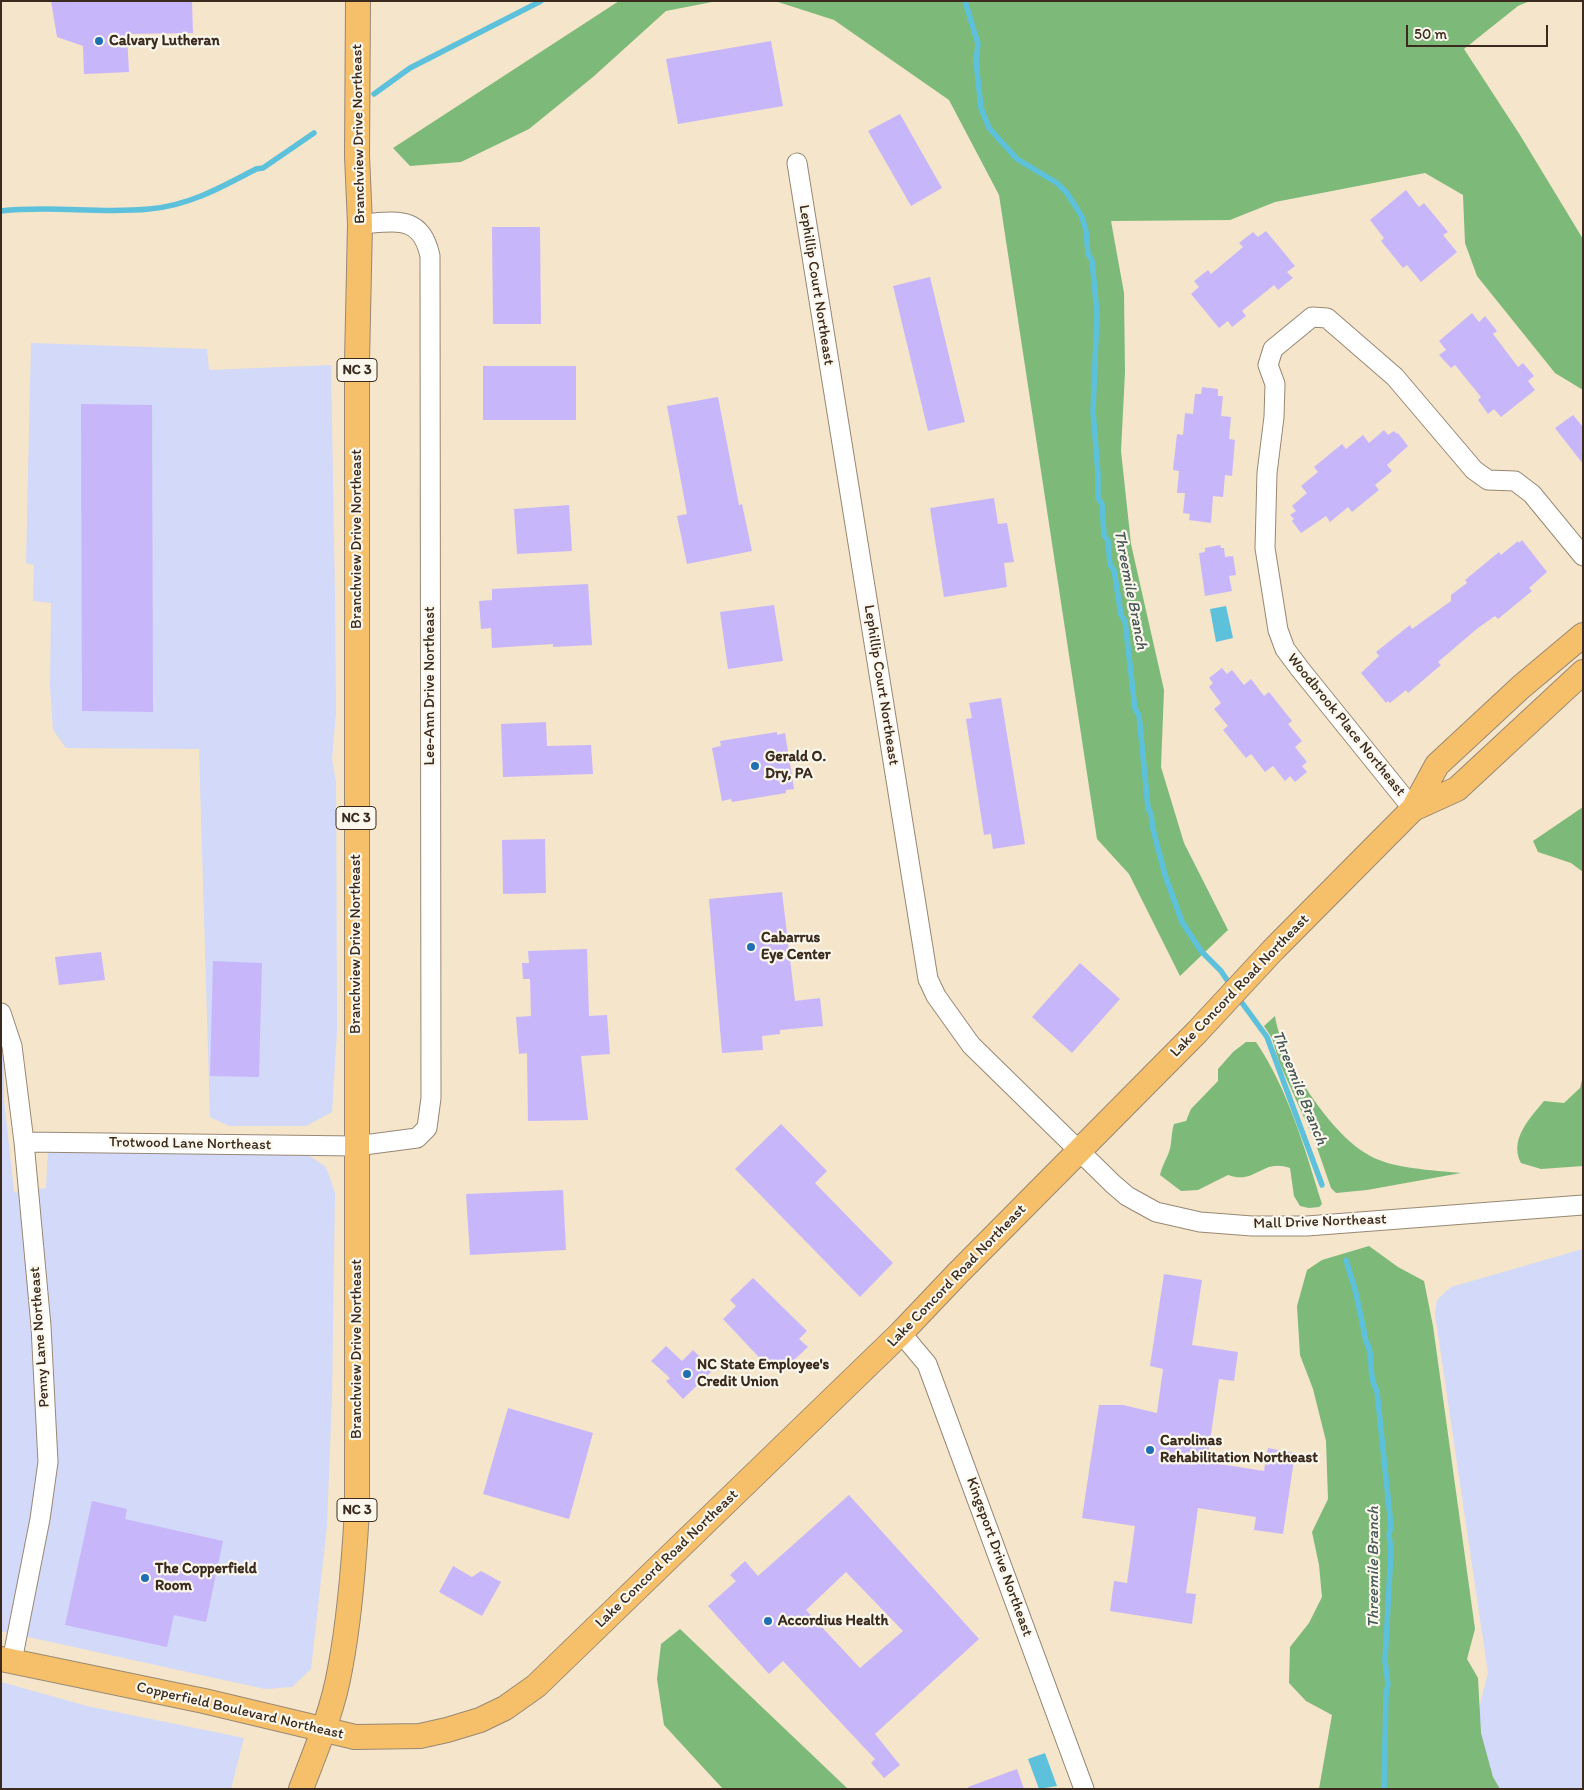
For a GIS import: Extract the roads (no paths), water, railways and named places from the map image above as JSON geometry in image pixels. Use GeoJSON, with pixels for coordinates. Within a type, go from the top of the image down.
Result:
{"type":"FeatureCollection","features":[{"type":"Feature","properties":{"kind":"main road","name":"Branchview Drive Northeast"},"geometry":{"type":"LineString","coordinates":[[301,1789],[324,1731],[340,1670],[356,1537],[357,362],[360,224],[356,156],[358,1]]}},
{"type":"Feature","properties":{"kind":"main road","name":"Lake Concord Road Northeast"},"geometry":{"type":"LineString","coordinates":[[480,1720],[518,1700],[536,1686],[901,1333],[1197,1032],[1256,968],[1414,809],[1437,765],[1521,687],[1583,635]]}},
{"type":"Feature","properties":{"kind":"main road","name":"Lake Concord Road Northeast"},"geometry":{"type":"LineString","coordinates":[[1414,809],[1457,790],[1583,672]]}},
{"type":"Feature","properties":{"kind":"main road","name":"Copperfield Boulevard Northeast"},"geometry":{"type":"LineString","coordinates":[[7,1660],[204,1701],[355,1737],[420,1736],[480,1720]]}},
{"type":"Feature","properties":{"kind":"street","name":"Lephillip Court Northeast"},"geometry":{"type":"LineString","coordinates":[[797,163],[928,979],[936,996],[972,1045],[1078,1153]]}},
{"type":"Feature","properties":{"kind":"street","name":"Lee-Ann Drive Northeast"},"geometry":{"type":"LineString","coordinates":[[356,1146],[417,1138],[428,1128],[431,1098],[430,256],[427,243],[420,230],[408,224],[360,224]]}},
{"type":"Feature","properties":{"kind":"street","name":"Woodbrook Place Northeast"},"geometry":{"type":"LineString","coordinates":[[1414,809],[1300,669],[1285,649],[1278,630],[1265,548],[1267,473],[1274,417],[1275,384],[1268,365],[1273,349],[1312,317],[1327,318],[1395,377],[1474,470],[1488,480],[1515,481],[1532,494],[1583,556]]}},
{"type":"Feature","properties":{"kind":"street","name":"Penny Lane Northeast"},"geometry":{"type":"LineString","coordinates":[[1,1013],[12,1046],[24,1142],[40,1326],[48,1462],[40,1520],[7,1660]]}},
{"type":"Feature","properties":{"kind":"street","name":"Trotwood Lane Northeast"},"geometry":{"type":"LineString","coordinates":[[24,1142],[356,1146]]}},
{"type":"Feature","properties":{"kind":"street","name":"Mall Drive Northeast"},"geometry":{"type":"LineString","coordinates":[[1078,1153],[1127,1196],[1156,1212],[1200,1222],[1307,1226],[1583,1205]]}},
{"type":"Feature","properties":{"kind":"street","name":"Kingsport Drive Northeast"},"geometry":{"type":"LineString","coordinates":[[901,1333],[927,1364],[1084,1789]]}},
{"type":"Feature","properties":{"kind":"water"},"geometry":{"type":"Polygon","coordinates":[[[1226,606],[1233,638],[1216,642],[1210,609],[1226,606]]]}},
{"type":"Feature","properties":{"kind":"water"},"geometry":{"type":"Polygon","coordinates":[[[1045,1753],[1057,1786],[1039,1789],[1028,1759],[1045,1753]]]}},
{"type":"Feature","properties":{"kind":"waterway"},"geometry":{"type":"LineString","coordinates":[[374,94],[410,68],[541,1]]}},
{"type":"Feature","properties":{"kind":"waterway","name":"Threemile Branch"},"geometry":{"type":"LineString","coordinates":[[965,1],[978,44],[976,61],[981,108],[989,128],[1017,159],[1057,183],[1067,193],[1082,217],[1086,231],[1088,254],[1092,260],[1097,314],[1093,411],[1098,498],[1102,504],[1104,535],[1108,541],[1110,565],[1114,570],[1121,615],[1125,621],[1135,709],[1139,715],[1148,808],[1165,875],[1182,922],[1201,951],[1221,971],[1231,986]]}},
{"type":"Feature","properties":{"kind":"waterway"},"geometry":{"type":"LineString","coordinates":[[1,211],[20,209],[112,211],[149,209],[177,204],[204,195],[256,169],[263,168],[314,133]]}},
{"type":"Feature","properties":{"kind":"waterway","name":"Threemile Branch"},"geometry":{"type":"LineString","coordinates":[[1237,996],[1267,1037],[1322,1185]]}},
{"type":"Feature","properties":{"kind":"waterway","name":"Threemile Branch"},"geometry":{"type":"LineString","coordinates":[[1346,1260],[1369,1347],[1372,1379],[1377,1391],[1391,1526],[1389,1535],[1391,1551],[1385,1661],[1388,1684],[1386,1694],[1384,1789]]}},
{"type":"Feature","properties":{"kind":"place","name":"Calvary Lutheran"},"geometry":{"type":"Point","coordinates":[99,41]}},
{"type":"Feature","properties":{"kind":"place","name":"Gerald O. Dry, PA"},"geometry":{"type":"Point","coordinates":[755,766]}},
{"type":"Feature","properties":{"kind":"place","name":"Cabarrus Eye Center"},"geometry":{"type":"Point","coordinates":[751,947]}},
{"type":"Feature","properties":{"kind":"place","name":"NC State Employee's Credit Union"},"geometry":{"type":"Point","coordinates":[687,1374]}},
{"type":"Feature","properties":{"kind":"place","name":"Carolinas Rehabilitation Northeast"},"geometry":{"type":"Point","coordinates":[1150,1450]}},
{"type":"Feature","properties":{"kind":"place","name":"The Copperfield Room"},"geometry":{"type":"Point","coordinates":[145,1578]}},
{"type":"Feature","properties":{"kind":"place","name":"Accordius Health"},"geometry":{"type":"Point","coordinates":[768,1621]}}]}
